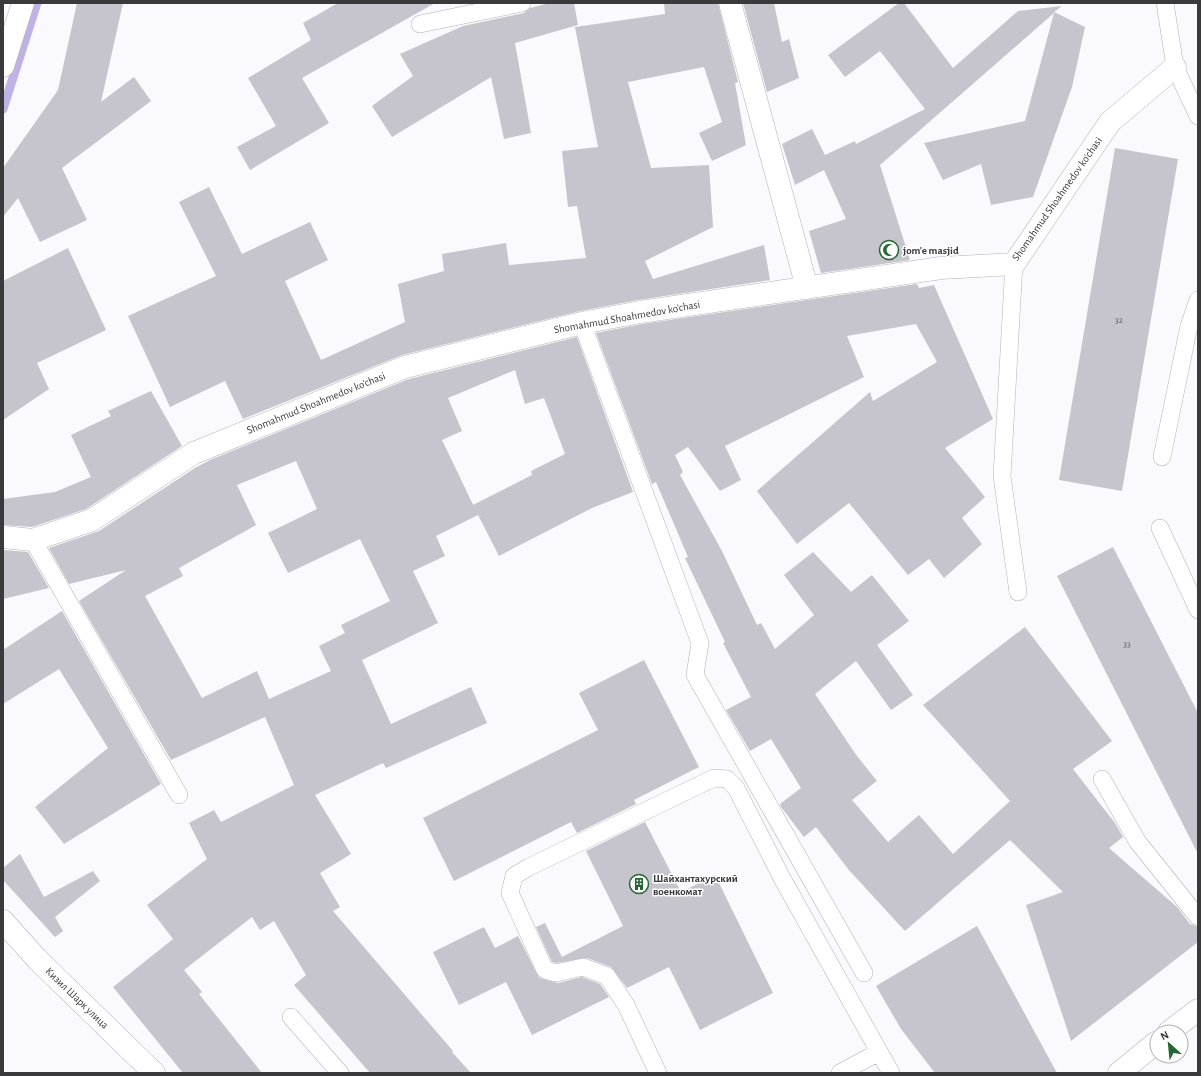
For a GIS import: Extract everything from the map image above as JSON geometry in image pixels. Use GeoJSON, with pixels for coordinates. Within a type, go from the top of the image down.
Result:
{"type":"FeatureCollection","features":[{"type":"Feature","properties":{"kind":"street"},"geometry":{"type":"LineString","coordinates":[[3,66],[23,3]]}},
{"type":"Feature","properties":{"kind":"street"},"geometry":{"type":"LineString","coordinates":[[730,3],[806,288]]}},
{"type":"Feature","properties":{"kind":"street","name":"Shomahmud Shoahmedov ko'chasi"},"geometry":{"type":"LineString","coordinates":[[3,537],[33,540],[92,520],[194,453],[405,367],[582,323],[640,312],[941,268],[1014,264],[1110,122],[1175,67]]}},
{"type":"Feature","properties":{"kind":"street","name":"Кизил Шарк улица"},"geometry":{"type":"LineString","coordinates":[[3,921],[37,960],[154,1073]]}},
{"type":"Feature","properties":{"kind":"street"},"geometry":{"type":"LineString","coordinates":[[1180,1024],[1198,1010]]}},
{"type":"Feature","properties":{"kind":"street"},"geometry":{"type":"LineString","coordinates":[[1119,1073],[1149,1049]]}},
{"type":"Feature","properties":{"kind":"lane"},"geometry":{"type":"LineString","coordinates":[[420,24],[522,3]]}},
{"type":"Feature","properties":{"kind":"lane"},"geometry":{"type":"LineString","coordinates":[[1165,3],[1175,67],[1198,116]]}},
{"type":"Feature","properties":{"kind":"lane"},"geometry":{"type":"LineString","coordinates":[[1014,264],[1002,476],[1018,592]]}},
{"type":"Feature","properties":{"kind":"lane"},"geometry":{"type":"LineString","coordinates":[[1162,457],[1189,326],[1198,300]]}},
{"type":"Feature","properties":{"kind":"lane"},"geometry":{"type":"LineString","coordinates":[[582,323],[700,643],[695,675],[864,974]]}},
{"type":"Feature","properties":{"kind":"lane"},"geometry":{"type":"LineString","coordinates":[[1160,528],[1198,610]]}},
{"type":"Feature","properties":{"kind":"lane"},"geometry":{"type":"LineString","coordinates":[[33,540],[179,795]]}},
{"type":"Feature","properties":{"kind":"lane"},"geometry":{"type":"LineString","coordinates":[[658,1073],[626,1005],[607,976],[583,967],[556,973],[545,970],[510,893],[514,876],[529,867],[714,778],[727,779],[736,788],[783,880],[891,1073]]}},
{"type":"Feature","properties":{"kind":"lane"},"geometry":{"type":"LineString","coordinates":[[1102,779],[1136,841],[1198,917]]}},
{"type":"Feature","properties":{"kind":"lane"},"geometry":{"type":"LineString","coordinates":[[291,1017],[340,1073]]}},
{"type":"Feature","properties":{"kind":"lane"},"geometry":{"type":"LineString","coordinates":[[840,1073],[879,1052]]}},
{"type":"Feature","properties":{"kind":"building"},"geometry":{"type":"Polygon","coordinates":[[[77,3],[123,3],[101,102],[134,77],[151,101],[62,168],[87,220],[40,242],[18,198],[3,217],[3,168],[58,90],[77,3]]]}},
{"type":"Feature","properties":{"kind":"building"},"geometry":{"type":"Polygon","coordinates":[[[338,3],[435,3],[302,78],[329,123],[250,170],[237,147],[276,126],[248,78],[311,40],[303,23],[338,3]]]}},
{"type":"Feature","properties":{"kind":"building"},"geometry":{"type":"Polygon","coordinates":[[[550,3],[574,3],[578,25],[515,43],[531,133],[504,139],[491,77],[392,137],[372,106],[413,76],[400,54],[463,26],[524,13],[530,8],[550,3]]]}},
{"type":"Feature","properties":{"kind":"building"},"geometry":{"type":"Polygon","coordinates":[[[664,3],[718,3],[738,82],[735,83],[746,145],[712,161],[699,133],[722,122],[704,67],[628,82],[651,168],[709,165],[713,227],[645,261],[653,279],[764,245],[770,280],[638,300],[580,311],[402,355],[243,419],[225,381],[170,407],[128,316],[216,276],[179,202],[209,187],[242,254],[310,222],[328,260],[285,281],[321,360],[405,322],[398,284],[444,271],[442,254],[506,243],[509,265],[586,258],[577,206],[568,207],[562,151],[598,147],[575,27],[665,14],[664,3]]]}},
{"type":"Feature","properties":{"kind":"building"},"geometry":{"type":"Polygon","coordinates":[[[743,3],[774,3],[782,42],[789,39],[799,78],[767,92],[743,3]]]}},
{"type":"Feature","properties":{"kind":"building"},"geometry":{"type":"Polygon","coordinates":[[[899,3],[904,3],[953,68],[1018,11],[1062,6],[1054,12],[1085,27],[1072,87],[1033,197],[991,205],[981,164],[943,180],[924,143],[1025,121],[1054,13],[880,165],[910,260],[821,273],[809,231],[846,219],[824,170],[795,185],[782,144],[812,129],[825,155],[855,141],[856,144],[925,109],[880,51],[845,77],[828,55],[899,3]]]}},
{"type":"Feature","properties":{"kind":"building"},"geometry":{"type":"Polygon","coordinates":[[[1115,148],[1178,159],[1122,491],[1059,480],[1115,148]]]}},
{"type":"Feature","properties":{"kind":"building"},"geometry":{"type":"Polygon","coordinates":[[[68,248],[106,330],[37,363],[49,389],[3,420],[3,281],[68,248]]]}},
{"type":"Feature","properties":{"kind":"building"},"geometry":{"type":"Polygon","coordinates":[[[917,284],[919,288],[934,285],[993,419],[945,448],[985,497],[962,518],[982,544],[944,578],[929,559],[908,575],[849,503],[797,544],[757,491],[870,392],[873,401],[937,362],[916,324],[847,336],[864,377],[725,446],[741,480],[720,491],[688,447],[675,455],[683,472],[680,475],[722,551],[757,625],[761,623],[775,649],[814,615],[784,575],[813,552],[851,592],[872,575],[909,621],[877,645],[913,695],[891,710],[856,661],[815,694],[857,756],[877,781],[852,800],[888,842],[919,815],[953,854],[1010,801],[923,705],[1025,627],[1112,741],[1073,769],[1115,823],[1123,837],[1109,848],[1177,907],[1190,924],[1198,927],[1198,942],[1071,1041],[1026,905],[1063,892],[1010,840],[905,931],[848,869],[816,827],[804,837],[781,807],[780,804],[801,788],[771,739],[750,751],[726,710],[751,697],[723,643],[725,642],[685,558],[688,557],[656,482],[652,484],[596,333],[642,324],[917,284]]]}},
{"type":"Feature","properties":{"kind":"building"},"geometry":{"type":"Polygon","coordinates":[[[577,337],[633,492],[592,508],[499,556],[478,515],[436,536],[445,556],[413,571],[438,623],[362,660],[391,724],[471,687],[487,723],[386,768],[383,763],[315,795],[351,854],[320,873],[340,907],[333,911],[471,1073],[370,1073],[294,985],[306,975],[274,921],[260,930],[252,917],[184,970],[202,992],[199,994],[262,1073],[183,1073],[113,987],[173,939],[147,905],[207,859],[189,823],[214,810],[221,822],[294,785],[265,717],[171,760],[79,601],[126,570],[69,584],[49,548],[99,531],[195,468],[210,460],[409,379],[577,337]],[[515,370],[448,398],[462,431],[442,440],[473,505],[532,475],[531,471],[565,454],[544,398],[525,404],[515,370]],[[296,461],[237,485],[256,525],[179,568],[183,576],[145,596],[202,698],[257,671],[269,699],[331,671],[319,646],[345,633],[341,625],[390,601],[360,539],[288,573],[268,533],[317,509],[296,461]]]}},
{"type":"Feature","properties":{"kind":"building"},"geometry":{"type":"Polygon","coordinates":[[[151,391],[182,446],[86,509],[32,527],[3,525],[3,499],[55,492],[91,477],[71,435],[111,416],[108,411],[151,391]]]}},
{"type":"Feature","properties":{"kind":"building"},"geometry":{"type":"Polygon","coordinates":[[[1113,547],[1198,713],[1198,854],[1057,576],[1113,547]]]}},
{"type":"Feature","properties":{"kind":"building"},"geometry":{"type":"Polygon","coordinates":[[[3,550],[28,552],[49,588],[3,599],[3,550]]]}},
{"type":"Feature","properties":{"kind":"building"},"geometry":{"type":"Polygon","coordinates":[[[62,611],[161,784],[64,844],[35,807],[108,748],[59,669],[3,704],[3,650],[62,611]]]}},
{"type":"Feature","properties":{"kind":"building"},"geometry":{"type":"Polygon","coordinates":[[[644,660],[699,767],[634,800],[636,804],[577,833],[571,822],[454,881],[423,818],[598,730],[579,693],[644,660]]]}},
{"type":"Feature","properties":{"kind":"building"},"geometry":{"type":"Polygon","coordinates":[[[645,822],[681,892],[715,875],[773,993],[700,1030],[669,967],[627,988],[611,967],[587,958],[556,963],[552,962],[536,927],[545,923],[562,957],[623,926],[586,851],[645,822]]]}},
{"type":"Feature","properties":{"kind":"building"},"geometry":{"type":"Polygon","coordinates":[[[20,854],[44,897],[93,871],[100,881],[55,917],[63,931],[55,937],[3,880],[3,868],[20,854]]]}},
{"type":"Feature","properties":{"kind":"building"},"geometry":{"type":"Polygon","coordinates":[[[977,926],[1057,1073],[935,1073],[901,1029],[876,986],[977,926]]]}},
{"type":"Feature","properties":{"kind":"building"},"geometry":{"type":"Polygon","coordinates":[[[484,927],[495,948],[518,936],[539,978],[558,983],[582,977],[600,984],[609,997],[532,1035],[506,982],[459,1005],[433,952],[484,927]]]}},
{"type":"Feature","properties":{"kind":"waterway"},"geometry":{"type":"LineString","coordinates":[[3,109],[37,3]]}},
{"type":"Feature","properties":{"kind":"place","name":"jom'e masjid"},"geometry":{"type":"Point","coordinates":[889,250]}},
{"type":"Feature","properties":{"kind":"place","name":"Шайхантахурский военкомат"},"geometry":{"type":"Point","coordinates":[639,884]}}]}
